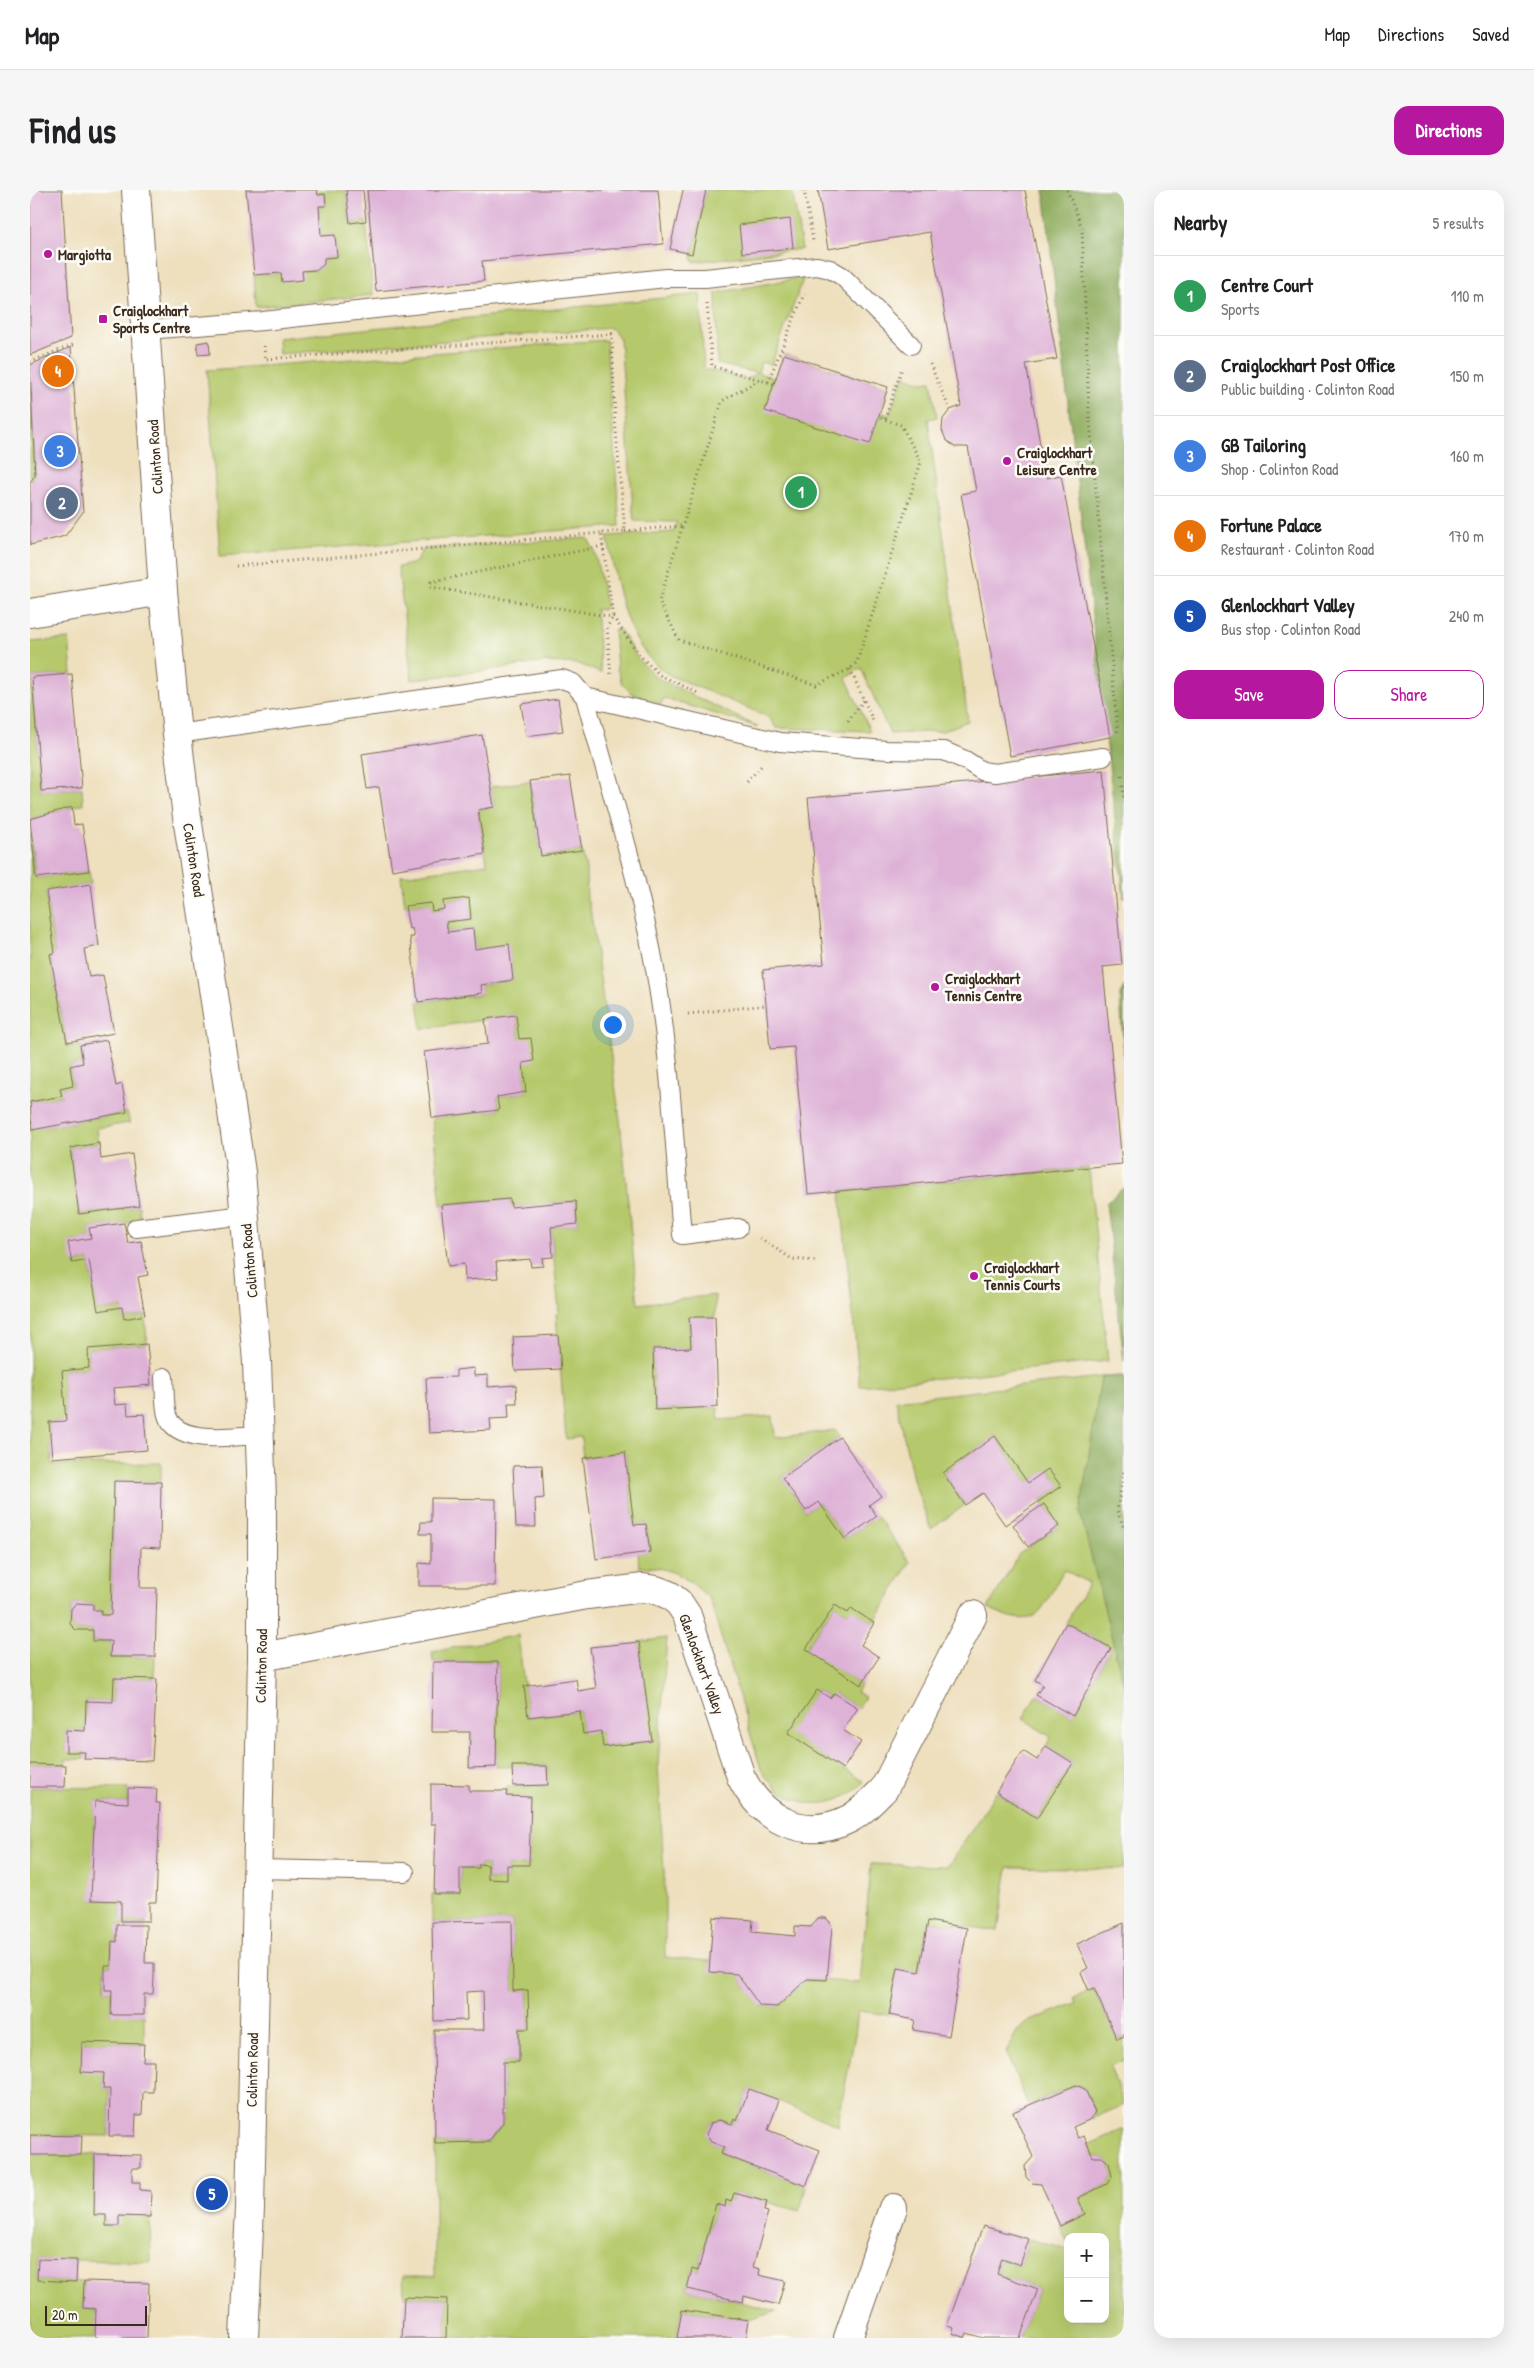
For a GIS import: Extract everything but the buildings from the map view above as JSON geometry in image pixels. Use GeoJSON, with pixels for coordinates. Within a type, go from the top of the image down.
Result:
{"type":"FeatureCollection","features":[{"type":"Feature","properties":{"kind":"street","name":"Colinton Road"},"geometry":{"type":"LineString","coordinates":[[136,190],[163,591],[176,734],[242,1172],[257,1362],[262,1657],[250,2208],[244,2338]]}},
{"type":"Feature","properties":{"kind":"street"},"geometry":{"type":"LineString","coordinates":[[30,613],[130,598],[163,591]]}},
{"type":"Feature","properties":{"kind":"street","name":"Glenlockhart Valley"},"geometry":{"type":"LineString","coordinates":[[262,1657],[587,1595],[644,1588],[656,1590],[669,1595],[687,1615],[741,1777],[749,1794],[760,1806],[782,1821],[798,1826],[816,1828],[849,1819],[867,1806],[884,1789],[973,1615]]}},
{"type":"Feature","properties":{"kind":"street"},"geometry":{"type":"LineString","coordinates":[[848,2338],[893,2208]]}},
{"type":"Feature","properties":{"kind":"lane"},"geometry":{"type":"LineString","coordinates":[[146,330],[263,321],[666,278],[705,278],[817,266],[830,269],[842,276],[911,345]]}},
{"type":"Feature","properties":{"kind":"lane"},"geometry":{"type":"LineString","coordinates":[[176,734],[562,679],[573,683],[585,696],[636,877],[652,954],[662,1017],[682,1235],[738,1228]]}},
{"type":"Feature","properties":{"kind":"lane"},"geometry":{"type":"LineString","coordinates":[[585,696],[780,742],[886,750],[944,751],[965,760],[982,771],[995,773],[1103,757]]}},
{"type":"Feature","properties":{"kind":"lane"},"geometry":{"type":"LineString","coordinates":[[136,1228],[245,1215]]}},
{"type":"Feature","properties":{"kind":"lane"},"geometry":{"type":"LineString","coordinates":[[164,1377],[167,1416],[178,1429],[204,1438],[259,1435]]}},
{"type":"Feature","properties":{"kind":"lane"},"geometry":{"type":"LineString","coordinates":[[257,1869],[405,1872]]}},
{"type":"Feature","properties":{"kind":"path"},"geometry":{"type":"LineString","coordinates":[[768,382],[817,266],[804,190]]}},
{"type":"Feature","properties":{"kind":"path"},"geometry":{"type":"LineString","coordinates":[[1068,190],[1082,228],[1089,411],[1119,744]]}},
{"type":"Feature","properties":{"kind":"path"},"geometry":{"type":"LineString","coordinates":[[705,278],[712,366],[774,384]]}},
{"type":"Feature","properties":{"kind":"path"},"geometry":{"type":"LineString","coordinates":[[263,321],[265,360],[612,334],[615,420],[625,531]]}},
{"type":"Feature","properties":{"kind":"path"},"geometry":{"type":"LineString","coordinates":[[30,362],[75,344]]}},
{"type":"Feature","properties":{"kind":"path"},"geometry":{"type":"LineString","coordinates":[[911,345],[928,361],[950,410]]}},
{"type":"Feature","properties":{"kind":"path"},"geometry":{"type":"LineString","coordinates":[[885,420],[901,371]]}},
{"type":"Feature","properties":{"kind":"path"},"geometry":{"type":"LineString","coordinates":[[759,380],[722,401],[659,601],[679,640],[816,685],[850,670],[857,662],[921,462],[901,425],[878,418]]}},
{"type":"Feature","properties":{"kind":"path"},"geometry":{"type":"LineString","coordinates":[[236,566],[682,526]]}},
{"type":"Feature","properties":{"kind":"path"},"geometry":{"type":"LineString","coordinates":[[601,533],[613,617],[641,657],[660,675],[704,696]]}},
{"type":"Feature","properties":{"kind":"path"},"geometry":{"type":"LineString","coordinates":[[603,546],[431,582],[431,587],[613,617]]}},
{"type":"Feature","properties":{"kind":"path"},"geometry":{"type":"LineString","coordinates":[[613,617],[607,627],[613,704]]}},
{"type":"Feature","properties":{"kind":"path"},"geometry":{"type":"LineString","coordinates":[[850,670],[886,750]]}},
{"type":"Feature","properties":{"kind":"path"},"geometry":{"type":"LineString","coordinates":[[1122,771],[1124,798]]}},
{"type":"Feature","properties":{"kind":"path"},"geometry":{"type":"LineString","coordinates":[[662,1017],[766,1005]]}},
{"type":"Feature","properties":{"kind":"path"},"geometry":{"type":"LineString","coordinates":[[738,1228],[751,1231],[792,1259],[815,1261]]}},
{"type":"Feature","properties":{"kind":"path"},"geometry":{"type":"LineString","coordinates":[[1124,1472],[1117,1511],[1124,1528]]}},
{"type":"Feature","properties":{"kind":"green space"},"geometry":{"type":"Polygon","coordinates":[[[317,190],[346,190],[350,223],[366,221],[373,295],[256,307],[254,275],[317,270],[324,264],[324,258],[337,257],[335,235],[321,236],[319,206],[326,206],[325,194],[318,195],[317,190]]]}},
{"type":"Feature","properties":{"kind":"green space"},"geometry":{"type":"Polygon","coordinates":[[[706,190],[792,190],[802,249],[693,262],[692,254],[706,190]]]}},
{"type":"Feature","properties":{"kind":"green space"},"geometry":{"type":"Polygon","coordinates":[[[1044,190],[1124,190],[1124,898],[1044,190]]]}},
{"type":"Feature","properties":{"kind":"green space"},"geometry":{"type":"Polygon","coordinates":[[[804,277],[771,365],[761,362],[758,373],[776,378],[784,354],[888,387],[880,412],[889,415],[904,375],[921,382],[931,381],[937,417],[928,419],[968,721],[943,731],[890,734],[861,668],[846,678],[870,731],[776,728],[769,717],[671,676],[655,664],[642,649],[632,632],[625,614],[607,536],[673,532],[677,522],[634,521],[620,339],[611,328],[279,354],[278,338],[700,294],[704,369],[747,379],[757,373],[717,364],[716,293],[804,277]]]}},
{"type":"Feature","properties":{"kind":"green space"},"geometry":{"type":"Polygon","coordinates":[[[606,340],[620,526],[220,556],[207,370],[606,340]]]}},
{"type":"Feature","properties":{"kind":"green space"},"geometry":{"type":"Polygon","coordinates":[[[30,386],[35,475],[30,482],[30,386]]]}},
{"type":"Feature","properties":{"kind":"green space"},"geometry":{"type":"Polygon","coordinates":[[[588,538],[595,553],[606,605],[603,610],[596,609],[601,673],[579,664],[548,662],[412,680],[398,567],[415,563],[423,549],[588,538]]]}},
{"type":"Feature","properties":{"kind":"green space"},"geometry":{"type":"Polygon","coordinates":[[[614,630],[620,630],[638,659],[657,678],[758,727],[664,698],[660,705],[630,692],[622,684],[617,668],[614,630]]]}},
{"type":"Feature","properties":{"kind":"green space"},"geometry":{"type":"Polygon","coordinates":[[[69,639],[72,674],[32,677],[41,791],[82,788],[83,804],[30,819],[30,642],[69,639]]]}},
{"type":"Feature","properties":{"kind":"green space"},"geometry":{"type":"Polygon","coordinates":[[[530,781],[541,856],[582,850],[586,869],[587,900],[590,907],[620,1120],[638,1304],[715,1295],[715,1317],[689,1318],[691,1348],[653,1349],[655,1410],[718,1407],[719,1420],[773,1416],[775,1438],[835,1430],[840,1437],[782,1478],[806,1511],[819,1502],[845,1539],[877,1516],[910,1562],[874,1623],[851,1609],[848,1613],[835,1605],[806,1648],[861,1685],[856,1692],[865,1697],[858,1708],[834,1693],[830,1698],[817,1690],[789,1733],[864,1782],[852,1793],[838,1800],[824,1803],[809,1803],[795,1799],[782,1792],[770,1782],[761,1769],[710,1600],[703,1592],[678,1575],[660,1568],[639,1567],[638,1553],[650,1551],[646,1524],[634,1525],[625,1452],[583,1458],[581,1437],[566,1439],[556,1314],[559,1313],[551,1227],[577,1224],[576,1201],[511,1207],[510,1199],[441,1205],[432,1118],[499,1110],[497,1097],[526,1092],[516,1015],[422,1029],[418,1002],[481,994],[481,985],[513,980],[509,945],[475,949],[473,929],[448,932],[446,922],[471,919],[468,898],[443,901],[444,909],[432,911],[430,903],[405,906],[401,876],[487,864],[478,810],[494,807],[490,787],[530,781]]]}},
{"type":"Feature","properties":{"kind":"green space"},"geometry":{"type":"Polygon","coordinates":[[[30,834],[36,878],[89,871],[91,884],[46,892],[55,953],[50,955],[68,1047],[80,1045],[83,1063],[70,1066],[73,1086],[61,1089],[62,1096],[30,1102],[30,834]]]}},
{"type":"Feature","properties":{"kind":"green space"},"geometry":{"type":"Polygon","coordinates":[[[1124,986],[1124,1055],[1120,996],[1124,986]]]}},
{"type":"Feature","properties":{"kind":"green space"},"geometry":{"type":"Polygon","coordinates":[[[127,1112],[130,1123],[97,1128],[99,1143],[70,1148],[79,1214],[139,1206],[141,1221],[89,1228],[91,1238],[69,1242],[73,1263],[89,1260],[98,1311],[122,1307],[124,1319],[145,1315],[147,1344],[88,1349],[89,1368],[62,1371],[66,1421],[49,1422],[52,1465],[161,1463],[161,1482],[114,1481],[111,1615],[101,1615],[101,1610],[93,1610],[93,1604],[76,1603],[71,1609],[70,1624],[76,1630],[93,1630],[93,1641],[111,1641],[110,1657],[155,1657],[154,1679],[114,1679],[113,1702],[86,1701],[85,1731],[66,1730],[66,1751],[85,1752],[84,1759],[66,1759],[66,1765],[30,1764],[30,1121],[32,1130],[127,1112]]]}},
{"type":"Feature","properties":{"kind":"green space","name":"Craiglockhart Tennis Courts"},"geometry":{"type":"Polygon","coordinates":[[[1089,1168],[1108,1361],[860,1386],[840,1191],[1089,1168]]]}},
{"type":"Feature","properties":{"kind":"green space"},"geometry":{"type":"Polygon","coordinates":[[[1124,1187],[1124,1361],[1106,1203],[1124,1187]]]}},
{"type":"Feature","properties":{"kind":"green space"},"geometry":{"type":"Polygon","coordinates":[[[1124,1376],[1124,1869],[1008,1867],[998,1931],[928,1921],[919,1972],[898,1968],[889,2015],[858,2011],[838,2122],[839,2126],[749,2089],[737,2121],[734,2119],[732,2124],[720,2120],[711,2123],[707,2134],[711,2142],[724,2147],[721,2154],[806,2186],[800,2211],[734,2193],[731,2202],[726,2201],[725,2207],[716,2205],[698,2271],[692,2270],[687,2289],[777,2311],[749,2320],[682,2310],[677,2338],[446,2338],[447,2299],[404,2297],[403,2276],[435,2276],[435,2143],[489,2142],[503,2122],[503,2062],[519,2062],[519,2029],[529,2029],[528,1990],[513,1991],[512,1921],[432,1922],[432,1894],[460,1894],[460,1868],[479,1868],[479,1864],[488,1865],[488,1879],[507,1880],[507,1865],[529,1865],[530,1797],[506,1796],[507,1787],[547,1785],[547,1766],[496,1767],[498,1662],[433,1662],[432,1652],[518,1635],[528,1717],[580,1711],[583,1733],[601,1731],[603,1747],[651,1741],[639,1642],[667,1638],[658,1764],[665,1891],[665,1957],[710,1961],[737,1974],[761,2006],[777,2007],[807,1979],[860,1983],[871,1864],[948,1866],[996,1792],[1037,1818],[1073,1763],[1046,1746],[1051,1737],[1023,1719],[1036,1695],[1073,1716],[1111,1648],[1066,1623],[1089,1583],[1064,1570],[1044,1606],[1029,1618],[1019,1619],[988,1608],[1019,1554],[1059,1526],[1041,1500],[1060,1486],[1049,1469],[1028,1483],[995,1436],[943,1473],[965,1505],[931,1529],[913,1479],[896,1400],[1124,1376]]]}},
{"type":"Feature","properties":{"kind":"green space"},"geometry":{"type":"Polygon","coordinates":[[[1124,1376],[1124,1687],[1080,1512],[1101,1377],[1124,1376]]]}},
{"type":"Feature","properties":{"kind":"green space"},"geometry":{"type":"Polygon","coordinates":[[[30,1787],[128,1788],[128,1803],[95,1801],[92,1900],[121,1901],[121,1920],[146,1921],[146,1925],[118,1925],[117,1942],[112,1942],[111,1966],[105,1966],[105,1990],[112,1990],[111,2014],[144,2015],[144,2044],[82,2042],[104,2073],[103,2089],[110,2089],[109,2136],[30,2135],[30,1787]]]}},
{"type":"Feature","properties":{"kind":"green space"},"geometry":{"type":"Polygon","coordinates":[[[1094,1989],[1117,2039],[1124,2036],[1124,2060],[1110,2066],[1124,2105],[1091,2119],[1095,2112],[1085,2089],[1076,2085],[1028,2105],[1006,2052],[1017,2031],[1030,2021],[1076,2003],[1074,1998],[1094,1989]]]}},
{"type":"Feature","properties":{"kind":"green space"},"geometry":{"type":"Polygon","coordinates":[[[1124,2129],[1124,2338],[1020,2338],[1038,2289],[997,2274],[1002,2258],[1020,2265],[1029,2239],[1064,2249],[1064,2323],[1109,2323],[1109,2233],[1064,2233],[1064,2236],[1060,2226],[1085,2214],[1078,2198],[1107,2184],[1112,2176],[1109,2163],[1102,2157],[1093,2157],[1088,2145],[1124,2129]]]}},
{"type":"Feature","properties":{"kind":"green space"},"geometry":{"type":"Polygon","coordinates":[[[95,2154],[94,2215],[106,2215],[106,2226],[118,2226],[119,2216],[150,2217],[151,2262],[38,2259],[37,2280],[84,2282],[83,2308],[96,2309],[95,2338],[30,2338],[30,2155],[95,2154]]]}},
{"type":"Feature","properties":{"kind":"place","name":"Margiotta"},"geometry":{"type":"Point","coordinates":[48,254]}},
{"type":"Feature","properties":{"kind":"place","name":"Craiglockhart Sports Centre"},"geometry":{"type":"Point","coordinates":[103,319]}},
{"type":"Feature","properties":{"kind":"place","name":"Fortune Palace"},"geometry":{"type":"Point","coordinates":[58,371]}},
{"type":"Feature","properties":{"kind":"place","name":"GB Tailoring"},"geometry":{"type":"Point","coordinates":[60,451]}},
{"type":"Feature","properties":{"kind":"place","name":"Craiglockhart Leisure Centre"},"geometry":{"type":"Point","coordinates":[1007,461]}},
{"type":"Feature","properties":{"kind":"place","name":"Centre Court"},"geometry":{"type":"Point","coordinates":[801,492]}},
{"type":"Feature","properties":{"kind":"place","name":"Craiglockhart Post Office"},"geometry":{"type":"Point","coordinates":[62,503]}},
{"type":"Feature","properties":{"kind":"place","name":"Craiglockhart Tennis Centre"},"geometry":{"type":"Point","coordinates":[935,987]}},
{"type":"Feature","properties":{"kind":"place","name":"Craiglockhart Tennis Courts"},"geometry":{"type":"Point","coordinates":[974,1276]}},
{"type":"Feature","properties":{"kind":"place","name":"Glenlockhart Valley"},"geometry":{"type":"Point","coordinates":[212,2194]}}]}
